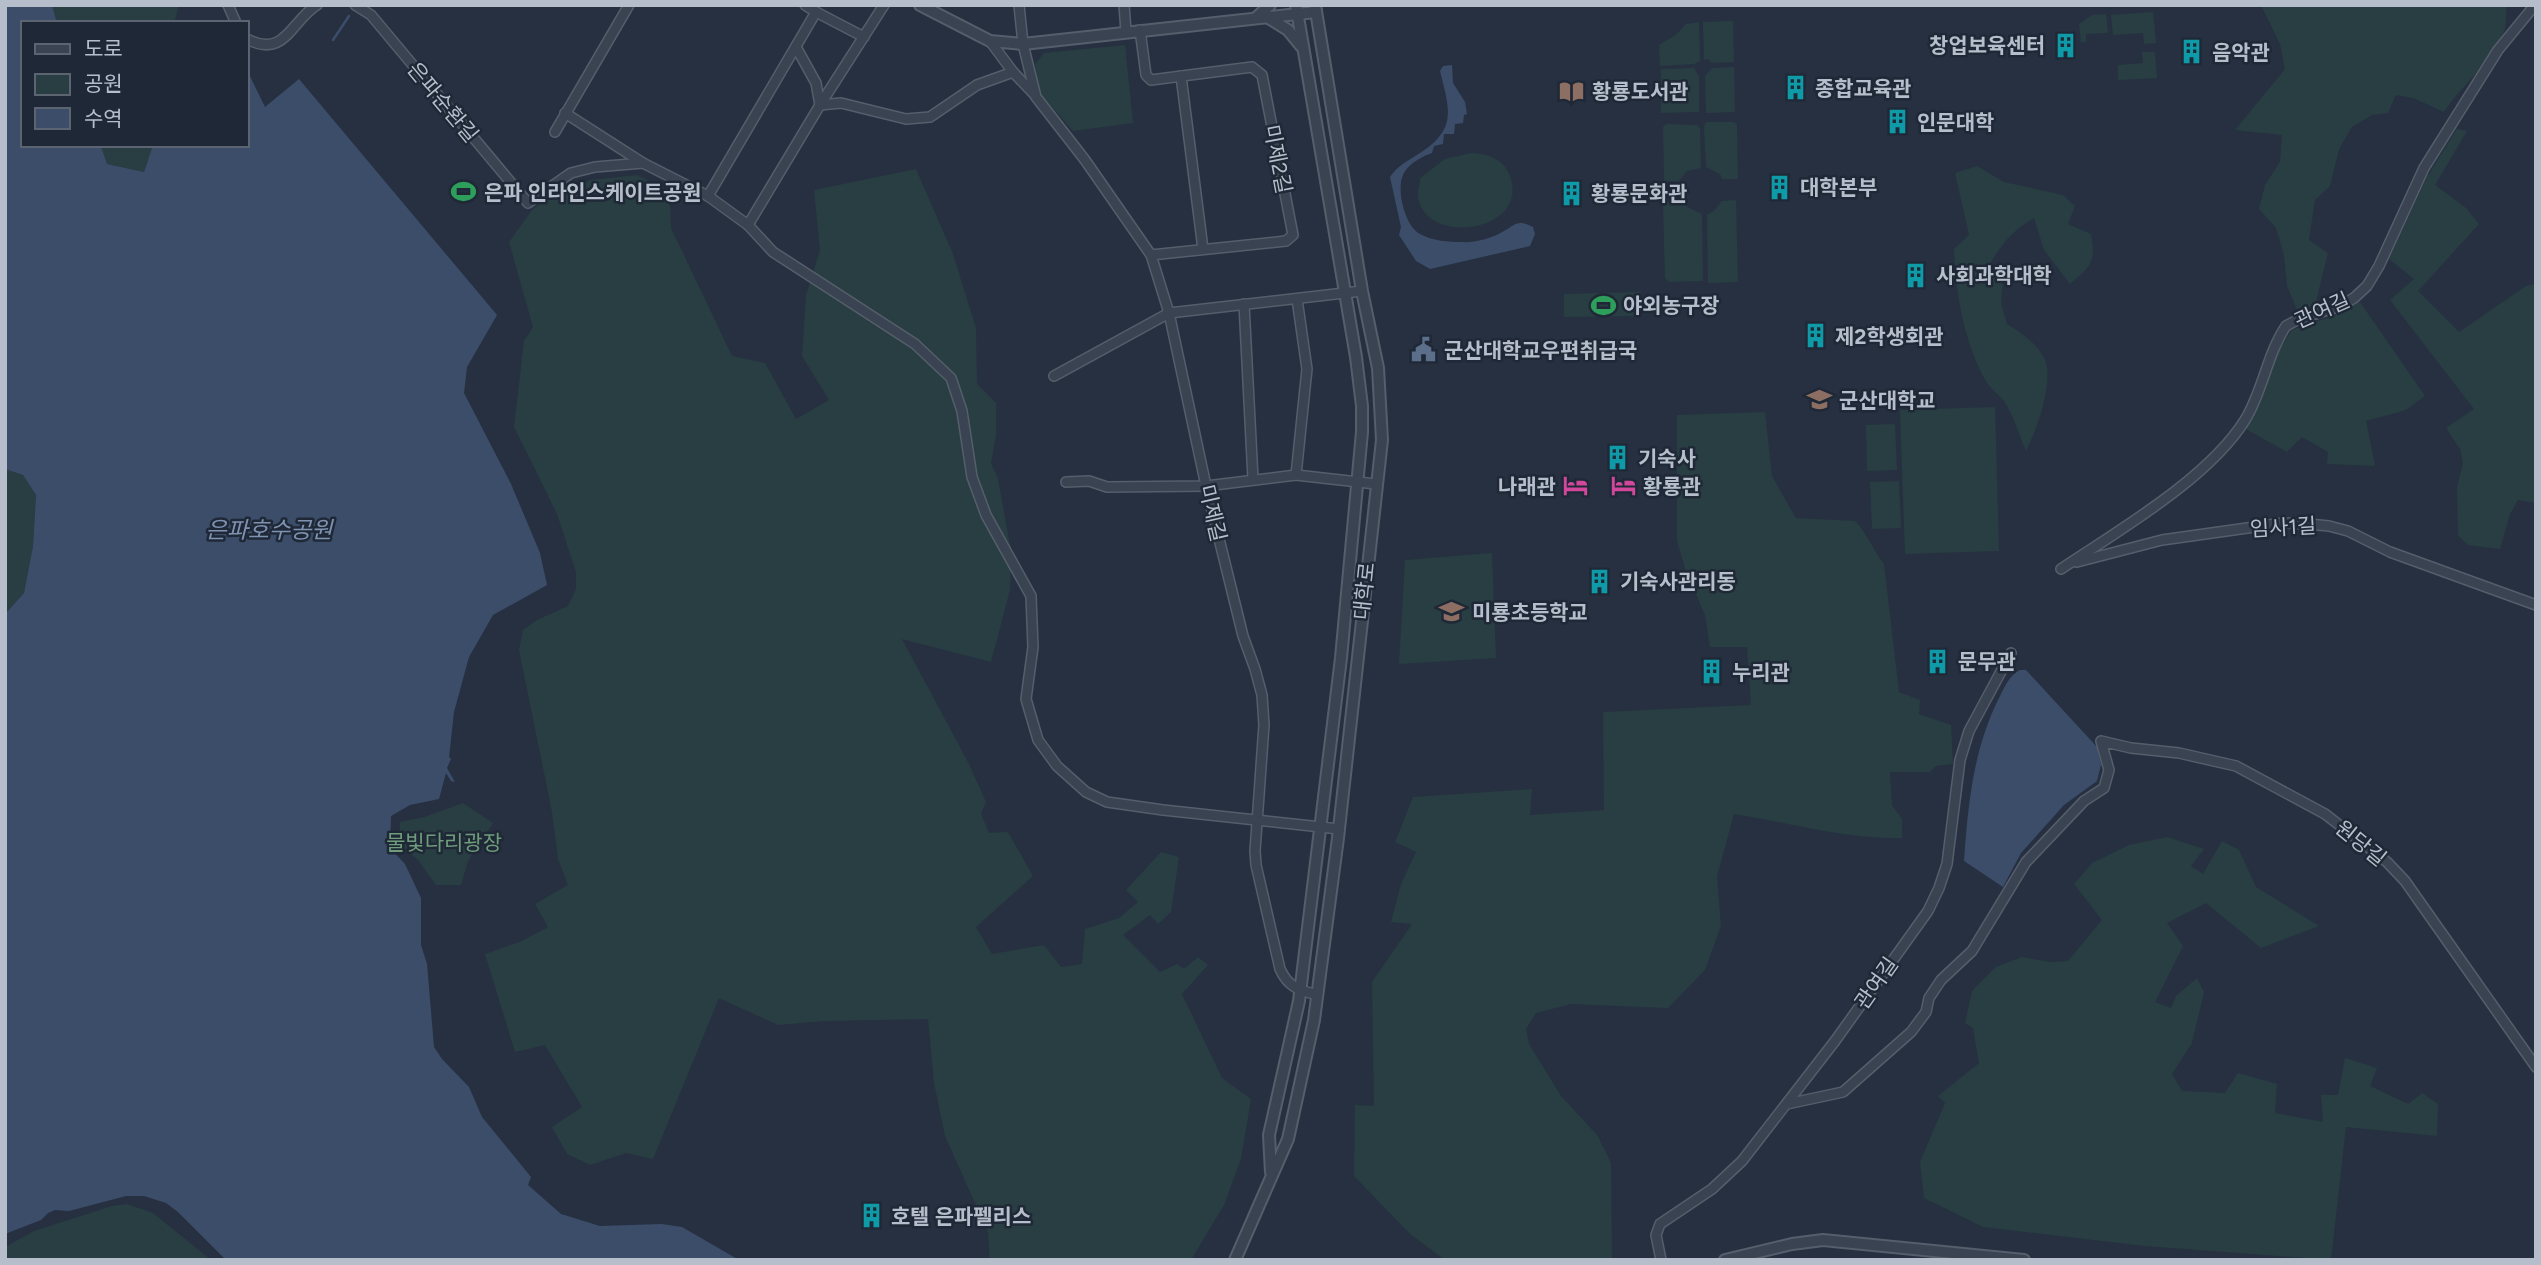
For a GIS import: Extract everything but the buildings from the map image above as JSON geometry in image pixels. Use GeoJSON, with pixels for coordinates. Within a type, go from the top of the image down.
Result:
{"type":"FeatureCollection","features":[{"type":"Feature","properties":{"kind":"street"},"geometry":{"type":"LineString","coordinates":[[228,5],[235,21]]}},
{"type":"Feature","properties":{"kind":"street"},"geometry":{"type":"LineString","coordinates":[[248,40],[258,45],[283,40],[317,5]]}},
{"type":"Feature","properties":{"kind":"street","name":"은파순환길"},"geometry":{"type":"LineString","coordinates":[[355,5],[371,15],[528,203],[571,173],[595,167],[643,163]]}},
{"type":"Feature","properties":{"kind":"street"},"geometry":{"type":"LineString","coordinates":[[555,132],[629,5]]}},
{"type":"Feature","properties":{"kind":"street"},"geometry":{"type":"LineString","coordinates":[[805,5],[864,37]]}},
{"type":"Feature","properties":{"kind":"street"},"geometry":{"type":"LineString","coordinates":[[748,225],[884,5]]}},
{"type":"Feature","properties":{"kind":"street"},"geometry":{"type":"LineString","coordinates":[[920,5],[990,41],[1023,44],[1261,17],[1296,9],[1315,8]]}},
{"type":"Feature","properties":{"kind":"street","name":"미제길"},"geometry":{"type":"LineString","coordinates":[[1019,5],[1023,44],[1036,97],[1085,160],[1151,255],[1169,313],[1206,486],[1243,636],[1262,695],[1264,725],[1256,865],[1280,969],[1291,987],[1300,990]]}},
{"type":"Feature","properties":{"kind":"street"},"geometry":{"type":"LineString","coordinates":[[1124,5],[1126,32]]}},
{"type":"Feature","properties":{"kind":"street"},"geometry":{"type":"LineString","coordinates":[[1261,17],[1270,5]]}},
{"type":"Feature","properties":{"kind":"street","name":"관여길"},"geometry":{"type":"LineString","coordinates":[[2061,569],[2169,494],[2219,450],[2244,421],[2286,326],[2340,306],[2367,286],[2379,266],[2424,168],[2498,50],[2535,5]]}},
{"type":"Feature","properties":{"kind":"street","name":"대학로"},"geometry":{"type":"LineString","coordinates":[[1235,1260],[1288,1139],[1317,995],[1339,829],[1382,440],[1378,368],[1315,8]]}},
{"type":"Feature","properties":{"kind":"street","name":"대학로"},"geometry":{"type":"LineString","coordinates":[[1271,1175],[1269,1135],[1300,990],[1341,658],[1362,432],[1362,406],[1346,293],[1296,9]]}},
{"type":"Feature","properties":{"kind":"street"},"geometry":{"type":"LineString","coordinates":[[708,196],[816,12]]}},
{"type":"Feature","properties":{"kind":"street"},"geometry":{"type":"LineString","coordinates":[[1261,17],[1288,30],[1297,38],[1303,51]]}},
{"type":"Feature","properties":{"kind":"street","name":"미제2길"},"geometry":{"type":"LineString","coordinates":[[1140,30],[1146,75],[1151,80],[1252,67],[1262,75],[1293,235],[1286,241],[1151,255]]}},
{"type":"Feature","properties":{"kind":"street"},"geometry":{"type":"LineString","coordinates":[[990,41],[1036,97]]}},
{"type":"Feature","properties":{"kind":"street"},"geometry":{"type":"LineString","coordinates":[[796,47],[816,83],[820,105]]}},
{"type":"Feature","properties":{"kind":"street"},"geometry":{"type":"LineString","coordinates":[[820,105],[841,103],[906,119],[930,117],[977,85],[1013,72]]}},
{"type":"Feature","properties":{"kind":"street"},"geometry":{"type":"LineString","coordinates":[[1181,76],[1203,248]]}},
{"type":"Feature","properties":{"kind":"street"},"geometry":{"type":"LineString","coordinates":[[565,113],[643,163],[708,196],[748,225],[773,252],[915,344],[951,378],[962,411],[972,477],[986,515],[1031,596],[1033,647],[1027,699],[1038,740],[1057,766],[1086,792],[1107,802],[1339,829]]}},
{"type":"Feature","properties":{"kind":"street"},"geometry":{"type":"LineString","coordinates":[[1054,376],[1169,313],[1363,291]]}},
{"type":"Feature","properties":{"kind":"street"},"geometry":{"type":"LineString","coordinates":[[1296,475],[1307,369],[1297,299]]}},
{"type":"Feature","properties":{"kind":"street"},"geometry":{"type":"LineString","coordinates":[[1244,304],[1253,479]]}},
{"type":"Feature","properties":{"kind":"street"},"geometry":{"type":"LineString","coordinates":[[1066,482],[1089,481],[1107,487],[1206,486],[1296,475],[1376,484]]}},
{"type":"Feature","properties":{"kind":"street","name":"임사1길"},"geometry":{"type":"LineString","coordinates":[[2061,569],[2105,554],[2162,540],[2283,523],[2309,524],[2348,531],[2390,552],[2536,605]]}},
{"type":"Feature","properties":{"kind":"street","name":"관여길"},"geometry":{"type":"LineString","coordinates":[[1661,1260],[1656,1235],[1661,1224],[1712,1189],[1742,1161],[1928,911],[1947,864],[1960,760],[1969,731],[2011,653]]}},
{"type":"Feature","properties":{"kind":"street","name":"원당길"},"geometry":{"type":"LineString","coordinates":[[1787,1104],[1843,1092],[1911,1032],[1926,1012],[1929,998],[1935,989],[1972,951],[2026,862],[2084,801],[2104,788],[2109,770],[2101,741],[2131,748],[2179,753],[2236,766],[2325,814],[2387,862],[2406,881],[2536,1067]]}},
{"type":"Feature","properties":{"kind":"street"},"geometry":{"type":"LineString","coordinates":[[1300,990],[1317,995]]}},
{"type":"Feature","properties":{"kind":"street"},"geometry":{"type":"LineString","coordinates":[[1726,1260],[1791,1244],[1823,1240],[2024,1260]]}},
{"type":"Feature","properties":{"kind":"green space"},"geometry":{"type":"Polygon","coordinates":[[[52,5],[179,5],[175,21],[56,21],[52,5]]]}},
{"type":"Feature","properties":{"kind":"green space"},"geometry":{"type":"Polygon","coordinates":[[[2261,5],[2507,5],[2505,29],[2499,43],[2444,112],[2413,98],[2396,95],[2388,113],[2372,115],[2352,127],[2339,149],[2330,186],[2315,200],[2309,240],[2328,253],[2315,306],[2297,310],[2287,286],[2284,255],[2276,228],[2259,209],[2265,185],[2280,162],[2282,135],[2235,130],[2285,69],[2280,44],[2261,5]]]}},
{"type":"Feature","properties":{"kind":"green space"},"geometry":{"type":"Polygon","coordinates":[[[2153,12],[2156,43],[2144,44],[2143,33],[2113,35],[2111,15],[2153,12]]]}},
{"type":"Feature","properties":{"kind":"green space"},"geometry":{"type":"Polygon","coordinates":[[[2106,14],[2108,33],[2086,34],[2086,42],[2081,42],[2079,24],[2092,15],[2106,14]]]}},
{"type":"Feature","properties":{"kind":"green space"},"geometry":{"type":"Polygon","coordinates":[[[1733,21],[1734,62],[1711,63],[1708,59],[1704,60],[1703,22],[1733,21]]]}},
{"type":"Feature","properties":{"kind":"green space"},"geometry":{"type":"Polygon","coordinates":[[[1699,22],[1700,61],[1694,64],[1660,66],[1659,45],[1677,34],[1686,24],[1699,22]]]}},
{"type":"Feature","properties":{"kind":"green space"},"geometry":{"type":"Polygon","coordinates":[[[1125,45],[1133,123],[1073,131],[1039,92],[1035,64],[1044,53],[1125,45]]]}},
{"type":"Feature","properties":{"kind":"green space"},"geometry":{"type":"Polygon","coordinates":[[[2142,52],[2154,52],[2157,78],[2118,80],[2118,65],[2143,63],[2142,52]]]}},
{"type":"Feature","properties":{"kind":"green space"},"geometry":{"type":"Polygon","coordinates":[[[1734,67],[1735,112],[1706,113],[1705,76],[1712,68],[1734,67]]]}},
{"type":"Feature","properties":{"kind":"green space"},"geometry":{"type":"Polygon","coordinates":[[[1694,68],[1699,77],[1699,112],[1661,113],[1661,69],[1694,68]]]}},
{"type":"Feature","properties":{"kind":"green space"},"geometry":{"type":"Polygon","coordinates":[[[1706,122],[1734,122],[1737,125],[1738,179],[1722,179],[1720,174],[1706,167],[1706,122]]]}},
{"type":"Feature","properties":{"kind":"green space"},"geometry":{"type":"Polygon","coordinates":[[[1666,124],[1697,125],[1700,128],[1701,168],[1687,171],[1679,181],[1664,181],[1663,127],[1666,124]]]}},
{"type":"Feature","properties":{"kind":"green space"},"geometry":{"type":"Polygon","coordinates":[[[2457,129],[2467,131],[2435,185],[2466,208],[2479,224],[2418,291],[2459,332],[2526,286],[2536,284],[2536,503],[2518,500],[2510,514],[2500,549],[2468,545],[2458,535],[2457,487],[2463,463],[2460,449],[2446,428],[2474,409],[2390,300],[2414,279],[2389,259],[2427,177],[2457,129]]]}},
{"type":"Feature","properties":{"kind":"green space"},"geometry":{"type":"Polygon","coordinates":[[[100,147],[152,147],[144,172],[107,164],[100,147]]]}},
{"type":"Feature","properties":{"kind":"green space"},"geometry":{"type":"Polygon","coordinates":[[[1471,153],[1495,158],[1507,170],[1512,196],[1505,211],[1491,221],[1473,227],[1454,227],[1436,222],[1423,211],[1418,194],[1420,178],[1445,159],[1471,153]]]}},
{"type":"Feature","properties":{"kind":"green space"},"geometry":{"type":"Polygon","coordinates":[[[1977,166],[2004,182],[2063,195],[2075,206],[2068,224],[2091,234],[2093,252],[2090,263],[2070,284],[2044,250],[2034,218],[2010,237],[1991,262],[2003,279],[2001,303],[2007,324],[2037,347],[2047,367],[2047,388],[2042,411],[2026,451],[2008,407],[1987,383],[1976,361],[1959,298],[1954,249],[1969,235],[1955,173],[1977,166]]]}},
{"type":"Feature","properties":{"kind":"green space"},"geometry":{"type":"Polygon","coordinates":[[[916,169],[953,254],[976,328],[977,384],[996,403],[996,436],[991,463],[998,479],[1011,551],[1010,590],[991,662],[902,639],[969,764],[986,802],[981,814],[989,833],[1008,832],[1033,876],[976,927],[992,954],[1044,945],[1061,967],[1082,964],[1085,929],[1119,918],[1138,902],[1126,890],[1161,852],[1179,857],[1171,912],[1158,924],[1150,915],[1123,935],[1160,972],[1177,964],[1184,969],[1198,957],[1208,965],[1182,994],[1222,1078],[1251,1099],[1241,1159],[1224,1205],[1191,1260],[990,1260],[988,1232],[945,1136],[934,1083],[928,1019],[825,1021],[778,1025],[719,998],[653,1159],[626,1153],[590,1165],[567,1154],[552,1127],[582,1107],[545,1045],[515,1052],[485,954],[522,941],[548,927],[535,904],[568,885],[558,859],[552,812],[519,650],[523,630],[537,620],[568,606],[576,589],[576,572],[557,514],[514,427],[524,341],[533,327],[509,242],[532,210],[547,198],[591,180],[637,175],[661,187],[670,202],[671,228],[732,356],[765,363],[796,419],[829,400],[802,356],[806,295],[820,250],[814,190],[916,169]]]}},
{"type":"Feature","properties":{"kind":"green space"},"geometry":{"type":"Polygon","coordinates":[[[1682,200],[1687,207],[1702,214],[1703,281],[1669,282],[1665,278],[1663,206],[1666,202],[1682,200]]]}},
{"type":"Feature","properties":{"kind":"green space"},"geometry":{"type":"Polygon","coordinates":[[[1736,200],[1738,282],[1708,283],[1707,215],[1722,201],[1736,200]]]}},
{"type":"Feature","properties":{"kind":"green space","name":"야외농구장"},"geometry":{"type":"Polygon","coordinates":[[[1641,292],[1641,316],[1564,317],[1564,294],[1641,292]]]}},
{"type":"Feature","properties":{"kind":"green space"},"geometry":{"type":"Polygon","coordinates":[[[2360,302],[2425,396],[2406,410],[2366,421],[2375,466],[2327,464],[2328,452],[2302,437],[2287,452],[2244,428],[2282,345],[2292,330],[2328,318],[2360,302]]]}},
{"type":"Feature","properties":{"kind":"green space"},"geometry":{"type":"Polygon","coordinates":[[[1995,407],[1999,551],[1905,554],[1900,410],[1995,407]]]}},
{"type":"Feature","properties":{"kind":"green space"},"geometry":{"type":"Polygon","coordinates":[[[1765,412],[1772,476],[1796,518],[1855,521],[1884,564],[1899,692],[1920,700],[1919,714],[1951,725],[1953,764],[1936,766],[1930,772],[1890,772],[1892,805],[1902,819],[1902,838],[1838,833],[1734,814],[1717,876],[1721,926],[1705,970],[1668,1008],[1571,1004],[1536,1013],[1526,1029],[1529,1044],[1561,1096],[1597,1135],[1611,1163],[1612,1260],[1445,1260],[1410,1234],[1354,1176],[1355,1105],[1374,1106],[1372,982],[1412,924],[1391,922],[1401,884],[1416,852],[1395,842],[1413,797],[1532,789],[1530,815],[1604,810],[1603,712],[1751,705],[1747,647],[1710,647],[1705,615],[1677,541],[1677,415],[1765,412]]]}},
{"type":"Feature","properties":{"kind":"green space"},"geometry":{"type":"Polygon","coordinates":[[[1895,424],[1897,470],[1867,471],[1866,425],[1895,424]]]}},
{"type":"Feature","properties":{"kind":"green space"},"geometry":{"type":"Polygon","coordinates":[[[5,469],[23,475],[36,495],[33,546],[24,593],[5,614],[5,469]]]}},
{"type":"Feature","properties":{"kind":"green space"},"geometry":{"type":"Polygon","coordinates":[[[1899,481],[1901,528],[1872,529],[1870,482],[1899,481]]]}},
{"type":"Feature","properties":{"kind":"green space"},"geometry":{"type":"Polygon","coordinates":[[[1492,553],[1496,658],[1399,664],[1405,560],[1492,553]]]}},
{"type":"Feature","properties":{"kind":"green space","name":"물빛다리광장"},"geometry":{"type":"Polygon","coordinates":[[[463,803],[493,823],[468,861],[461,885],[436,885],[419,861],[399,843],[400,822],[424,817],[463,803]]]}},
{"type":"Feature","properties":{"kind":"green space"},"geometry":{"type":"Polygon","coordinates":[[[2167,837],[2204,849],[2191,866],[2203,874],[2222,841],[2239,850],[2256,887],[2319,926],[2261,948],[2206,903],[2167,923],[2183,946],[2155,1002],[2171,1008],[2176,996],[2197,978],[2204,992],[2192,1043],[2172,1074],[2182,1091],[2225,1093],[2238,1073],[2277,1084],[2275,1113],[2323,1122],[2321,1095],[2338,1095],[2345,1058],[2377,1068],[2370,1086],[2408,1104],[2422,1093],[2438,1104],[2437,1136],[2346,1127],[2331,1260],[2145,1246],[1983,1227],[1924,1198],[1920,1162],[1945,1103],[1938,1096],[1979,1063],[1973,1028],[1965,1023],[1972,991],[1996,967],[2022,957],[2050,962],[2068,961],[2102,920],[2074,884],[2092,863],[2129,845],[2167,837]]]}},
{"type":"Feature","properties":{"kind":"green space"},"geometry":{"type":"Polygon","coordinates":[[[127,1204],[153,1213],[211,1260],[5,1260],[5,1247],[34,1231],[112,1206],[127,1204]]]}},
{"type":"Feature","properties":{"kind":"water","name":"은파호수공원"},"geometry":{"type":"Polygon","coordinates":[[[5,5],[52,5],[56,21],[21,21],[21,147],[100,147],[107,164],[144,172],[152,147],[248,147],[248,72],[265,107],[299,79],[497,315],[467,367],[464,393],[511,484],[540,553],[547,585],[493,615],[469,657],[454,712],[449,757],[451,759],[447,768],[455,782],[451,781],[446,773],[439,799],[410,805],[391,816],[390,848],[405,864],[421,898],[421,945],[427,964],[434,1047],[469,1087],[482,1117],[531,1177],[528,1185],[561,1214],[600,1226],[662,1224],[682,1227],[739,1260],[226,1260],[178,1212],[166,1203],[144,1196],[126,1196],[69,1211],[55,1210],[41,1220],[5,1234],[5,614],[24,593],[33,546],[36,495],[23,475],[5,469],[5,5]]]}},
{"type":"Feature","properties":{"kind":"water"},"geometry":{"type":"Polygon","coordinates":[[[1452,65],[1453,83],[1465,102],[1467,114],[1464,115],[1463,123],[1455,124],[1454,134],[1444,134],[1443,144],[1434,146],[1432,153],[1415,161],[1405,171],[1401,182],[1401,198],[1406,216],[1420,234],[1441,241],[1478,241],[1495,236],[1520,223],[1533,227],[1535,234],[1530,246],[1430,269],[1416,261],[1399,235],[1401,227],[1390,177],[1400,166],[1432,144],[1445,126],[1448,107],[1440,71],[1443,66],[1452,65]]]}},
{"type":"Feature","properties":{"kind":"water"},"geometry":{"type":"Polygon","coordinates":[[[2020,670],[2026,670],[2097,747],[2101,765],[2097,781],[2064,805],[2021,853],[2003,887],[1964,861],[1977,759],[2004,687],[2020,670]]]}},
{"type":"Feature","properties":{"kind":"waterway"},"geometry":{"type":"LineString","coordinates":[[333,40],[349,16]]}},
{"type":"Feature","properties":{"kind":"place","name":"창업보육센터"},"geometry":{"type":"Point","coordinates":[2065,45]}},
{"type":"Feature","properties":{"kind":"place","name":"음악관"},"geometry":{"type":"Point","coordinates":[2192,52]}},
{"type":"Feature","properties":{"kind":"place","name":"종합교육관"},"geometry":{"type":"Point","coordinates":[1795,88]}},
{"type":"Feature","properties":{"kind":"place","name":"황룡도서관"},"geometry":{"type":"Point","coordinates":[1572,91]}},
{"type":"Feature","properties":{"kind":"place","name":"인문대학"},"geometry":{"type":"Point","coordinates":[1897,122]}},
{"type":"Feature","properties":{"kind":"place","name":"대학본부"},"geometry":{"type":"Point","coordinates":[1780,187]}},
{"type":"Feature","properties":{"kind":"place","name":"은파 인라인스케이트공원"},"geometry":{"type":"Point","coordinates":[464,192]}},
{"type":"Feature","properties":{"kind":"place","name":"황룡문화관"},"geometry":{"type":"Point","coordinates":[1571,193]}},
{"type":"Feature","properties":{"kind":"place","name":"사회과학대학"},"geometry":{"type":"Point","coordinates":[1916,275]}},
{"type":"Feature","properties":{"kind":"place","name":"야외농구장"},"geometry":{"type":"Point","coordinates":[1603,305]}},
{"type":"Feature","properties":{"kind":"place","name":"제2학생회관"},"geometry":{"type":"Point","coordinates":[1815,336]}},
{"type":"Feature","properties":{"kind":"place","name":"군산대학교우편취급국"},"geometry":{"type":"Point","coordinates":[1424,350]}},
{"type":"Feature","properties":{"kind":"place","name":"군산대학교"},"geometry":{"type":"Point","coordinates":[1819,400]}},
{"type":"Feature","properties":{"kind":"place","name":"기숙사"},"geometry":{"type":"Point","coordinates":[1618,458]}},
{"type":"Feature","properties":{"kind":"place","name":"나래관"},"geometry":{"type":"Point","coordinates":[1576,486]}},
{"type":"Feature","properties":{"kind":"place","name":"황룡관"},"geometry":{"type":"Point","coordinates":[1623,486]}},
{"type":"Feature","properties":{"kind":"place","name":"기숙사관리동"},"geometry":{"type":"Point","coordinates":[1600,581]}},
{"type":"Feature","properties":{"kind":"place","name":"미룡초등학교"},"geometry":{"type":"Point","coordinates":[1452,612]}},
{"type":"Feature","properties":{"kind":"place","name":"문무관"},"geometry":{"type":"Point","coordinates":[1938,661]}},
{"type":"Feature","properties":{"kind":"place","name":"누리관"},"geometry":{"type":"Point","coordinates":[1712,672]}},
{"type":"Feature","properties":{"kind":"place","name":"호텔 은파펠리스"},"geometry":{"type":"Point","coordinates":[871,1216]}}]}
